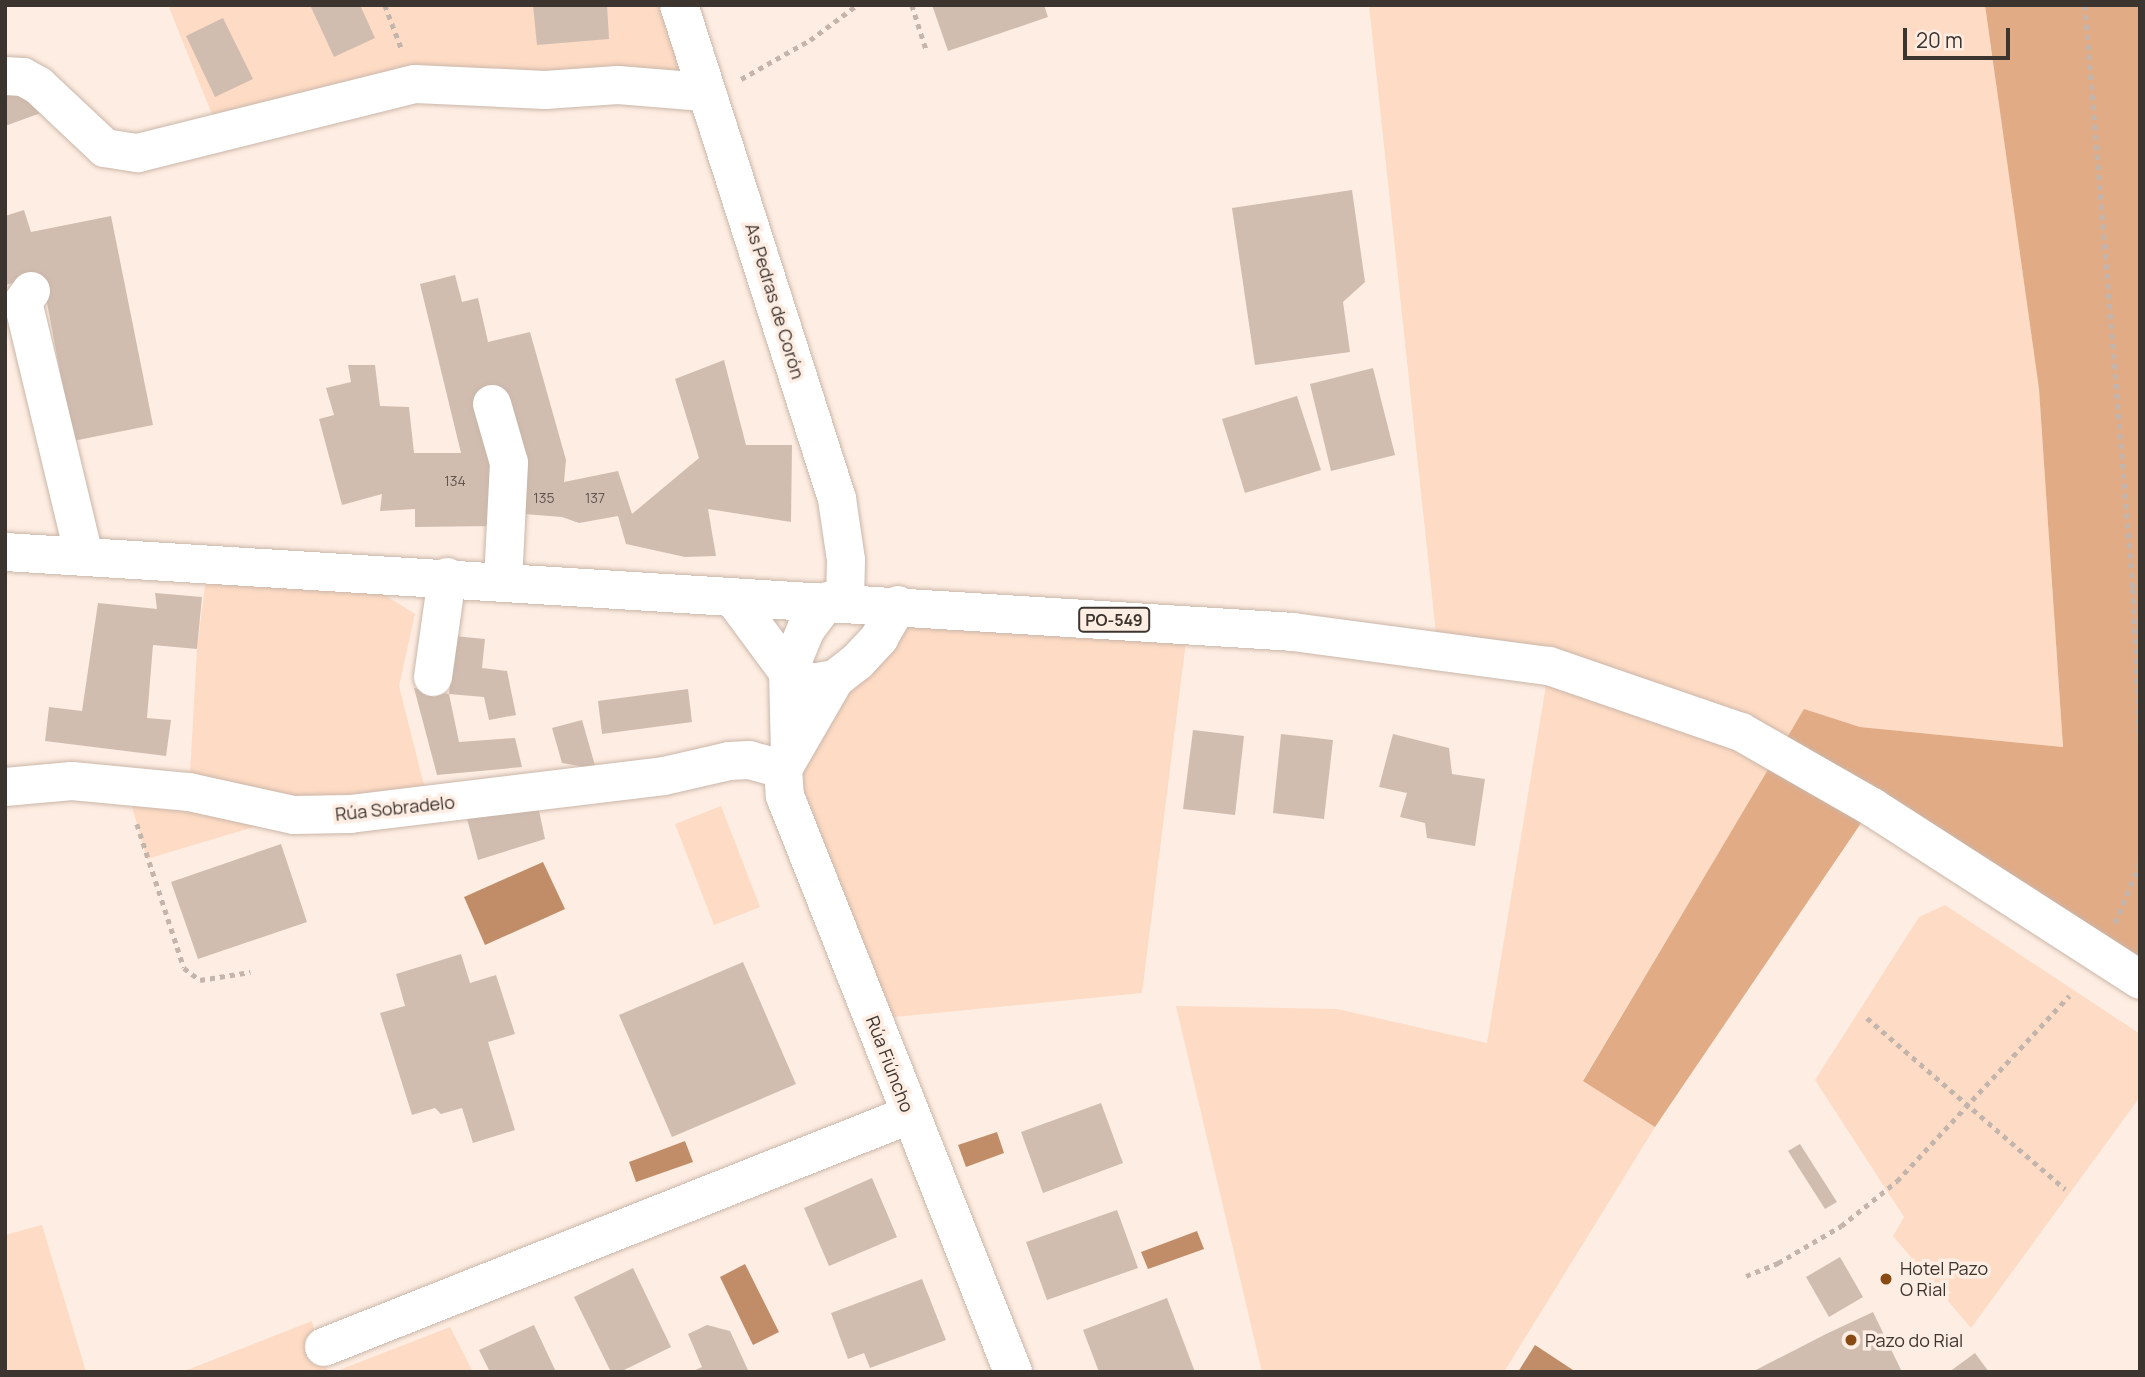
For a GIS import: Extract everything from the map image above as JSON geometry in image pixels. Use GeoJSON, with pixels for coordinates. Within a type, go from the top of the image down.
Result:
{"type":"FeatureCollection","features":[{"type":"Feature","properties":{"kind":"street","name":"As Pedras de Corón"},"geometry":{"type":"LineString","coordinates":[[679,5],[704,92],[752,227],[837,499],[846,561],[836,602]]}},
{"type":"Feature","properties":{"kind":"street"},"geometry":{"type":"LineString","coordinates":[[5,76],[23,77],[39,86],[105,148],[138,153],[415,84],[545,90],[618,85],[704,92]]}},
{"type":"Feature","properties":{"kind":"street"},"geometry":{"type":"LineString","coordinates":[[30,291],[23,302],[85,556]]}},
{"type":"Feature","properties":{"kind":"street"},"geometry":{"type":"LineString","coordinates":[[492,404],[509,463],[503,581]]}},
{"type":"Feature","properties":{"kind":"street","name":"PO-549"},"geometry":{"type":"LineString","coordinates":[[5,552],[447,577],[734,599],[898,605],[1293,632],[1549,666],[1741,732],[1872,807],[2140,980]]}},
{"type":"Feature","properties":{"kind":"street"},"geometry":{"type":"LineString","coordinates":[[433,677],[447,577]]}},
{"type":"Feature","properties":{"kind":"street"},"geometry":{"type":"LineString","coordinates":[[734,599],[788,672],[812,683],[835,680]]}},
{"type":"Feature","properties":{"kind":"street","name":"Rúa Fiúncho"},"geometry":{"type":"LineString","coordinates":[[836,602],[806,629],[788,672],[785,796],[909,1115],[1013,1372]]}},
{"type":"Feature","properties":{"kind":"street"},"geometry":{"type":"LineString","coordinates":[[787,761],[835,680],[879,639],[898,605]]}},
{"type":"Feature","properties":{"kind":"street","name":"Rúa Sobradelo"},"geometry":{"type":"LineString","coordinates":[[5,787],[72,781],[189,792],[294,815],[350,814],[664,776],[729,761],[787,761]]}},
{"type":"Feature","properties":{"kind":"street"},"geometry":{"type":"LineString","coordinates":[[324,1347],[909,1115]]}},
{"type":"Feature","properties":{"kind":"path"},"geometry":{"type":"LineString","coordinates":[[385,5],[415,84]]}},
{"type":"Feature","properties":{"kind":"path"},"geometry":{"type":"LineString","coordinates":[[704,92],[733,83],[810,40],[857,5]]}},
{"type":"Feature","properties":{"kind":"path"},"geometry":{"type":"LineString","coordinates":[[912,5],[926,48]]}},
{"type":"Feature","properties":{"kind":"path"},"geometry":{"type":"LineString","coordinates":[[2085,5],[2133,589],[2140,749]]}},
{"type":"Feature","properties":{"kind":"path"},"geometry":{"type":"LineString","coordinates":[[126,786],[184,968],[200,980],[250,972]]}},
{"type":"Feature","properties":{"kind":"path"},"geometry":{"type":"LineString","coordinates":[[2102,955],[2140,862]]}},
{"type":"Feature","properties":{"kind":"path"},"geometry":{"type":"LineString","coordinates":[[1746,1276],[1778,1263],[1841,1226],[1896,1181],[2069,996]]}},
{"type":"Feature","properties":{"kind":"path"},"geometry":{"type":"LineString","coordinates":[[1867,1017],[2065,1189]]}},
{"type":"Feature","properties":{"kind":"shaded area"},"geometry":{"type":"Polygon","coordinates":[[[168,5],[669,5],[704,92],[506,88],[219,132],[168,5]]]}},
{"type":"Feature","properties":{"kind":"shaded area"},"geometry":{"type":"Polygon","coordinates":[[[1369,5],[1985,5],[2039,389],[2063,747],[1860,727],[1804,710],[1583,1080],[1655,1127],[1504,1372],[1262,1372],[1176,1006],[1337,1009],[1487,1043],[1549,667],[1438,652],[1369,5]]]}},
{"type":"Feature","properties":{"kind":"shaded area"},"geometry":{"type":"Polygon","coordinates":[[[1985,5],[2140,5],[2140,985],[1872,807],[1655,1127],[1583,1081],[1804,709],[1860,727],[2063,747],[2039,389],[1985,5]]]}},
{"type":"Feature","properties":{"kind":"shaded area"},"geometry":{"type":"Polygon","coordinates":[[[208,563],[348,572],[415,614],[399,686],[429,805],[294,815],[147,859],[126,786],[189,792],[197,649],[208,563]]]}},
{"type":"Feature","properties":{"kind":"shaded area"},"geometry":{"type":"Polygon","coordinates":[[[898,605],[1188,625],[1142,993],[873,1019],[785,796],[898,605]]]}},
{"type":"Feature","properties":{"kind":"shaded area"},"geometry":{"type":"Polygon","coordinates":[[[721,806],[760,907],[714,925],[675,824],[721,806]]]}},
{"type":"Feature","properties":{"kind":"shaded area"},"geometry":{"type":"Polygon","coordinates":[[[543,862],[565,909],[485,945],[464,897],[543,862]]]}},
{"type":"Feature","properties":{"kind":"shaded area"},"geometry":{"type":"Polygon","coordinates":[[[1945,905],[2140,1034],[2140,1097],[1971,1328],[1893,1236],[1904,1217],[1815,1080],[1919,917],[1945,905]]]}},
{"type":"Feature","properties":{"kind":"shaded area"},"geometry":{"type":"Polygon","coordinates":[[[997,1132],[1004,1153],[966,1167],[958,1145],[997,1132]]]}},
{"type":"Feature","properties":{"kind":"shaded area"},"geometry":{"type":"Polygon","coordinates":[[[685,1141],[693,1162],[636,1182],[629,1162],[685,1141]]]}},
{"type":"Feature","properties":{"kind":"shaded area"},"geometry":{"type":"Polygon","coordinates":[[[42,1225],[86,1372],[5,1372],[5,1235],[42,1225]]]}},
{"type":"Feature","properties":{"kind":"shaded area"},"geometry":{"type":"Polygon","coordinates":[[[1197,1231],[1204,1249],[1148,1269],[1141,1252],[1197,1231]]]}},
{"type":"Feature","properties":{"kind":"shaded area"},"geometry":{"type":"Polygon","coordinates":[[[745,1264],[779,1332],[753,1345],[720,1277],[745,1264]]]}},
{"type":"Feature","properties":{"kind":"shaded area"},"geometry":{"type":"Polygon","coordinates":[[[312,1321],[319,1356],[329,1372],[182,1372],[312,1321]]]}},
{"type":"Feature","properties":{"kind":"shaded area"},"geometry":{"type":"Polygon","coordinates":[[[450,1327],[473,1372],[335,1372],[347,1367],[450,1327]]]}},
{"type":"Feature","properties":{"kind":"shaded area"},"geometry":{"type":"Polygon","coordinates":[[[1535,1345],[1576,1372],[1518,1372],[1535,1345]]]}},
{"type":"Feature","properties":{"kind":"building"},"geometry":{"type":"Polygon","coordinates":[[[310,5],[360,5],[375,38],[334,57],[310,5]]]}},
{"type":"Feature","properties":{"kind":"building"},"geometry":{"type":"Polygon","coordinates":[[[533,5],[607,5],[609,39],[537,45],[533,5]]]}},
{"type":"Feature","properties":{"kind":"building"},"geometry":{"type":"Polygon","coordinates":[[[932,5],[1044,5],[1048,17],[948,51],[932,5]]]}},
{"type":"Feature","properties":{"kind":"building"},"geometry":{"type":"Polygon","coordinates":[[[223,18],[253,79],[215,97],[186,36],[223,18]]]}},
{"type":"Feature","properties":{"kind":"building"},"geometry":{"type":"Polygon","coordinates":[[[5,85],[49,110],[5,126],[5,85]]]}},
{"type":"Feature","properties":{"kind":"building"},"geometry":{"type":"Polygon","coordinates":[[[1352,190],[1365,282],[1343,302],[1350,352],[1255,365],[1232,208],[1352,190]]]}},
{"type":"Feature","properties":{"kind":"building"},"geometry":{"type":"Polygon","coordinates":[[[24,210],[31,232],[111,216],[153,425],[73,441],[42,276],[5,285],[5,216],[24,210]]]}},
{"type":"Feature","properties":{"kind":"building"},"geometry":{"type":"Polygon","coordinates":[[[455,275],[462,302],[478,298],[488,342],[530,332],[566,460],[564,482],[618,471],[632,514],[699,458],[675,379],[724,360],[746,445],[792,445],[791,522],[708,509],[716,556],[685,557],[626,544],[618,516],[579,523],[562,517],[524,514],[528,457],[511,439],[496,453],[497,526],[415,527],[415,509],[380,511],[382,494],[342,505],[319,419],[334,415],[326,388],[351,382],[348,365],[375,365],[380,406],[409,407],[414,453],[461,453],[420,284],[455,275]]]}},
{"type":"Feature","properties":{"kind":"building"},"geometry":{"type":"Polygon","coordinates":[[[1373,368],[1395,455],[1331,471],[1310,384],[1373,368]]]}},
{"type":"Feature","properties":{"kind":"building"},"geometry":{"type":"Polygon","coordinates":[[[1297,396],[1321,470],[1245,493],[1222,419],[1297,396]]]}},
{"type":"Feature","properties":{"kind":"building"},"geometry":{"type":"Polygon","coordinates":[[[155,593],[202,597],[197,649],[153,645],[147,718],[171,720],[166,756],[45,741],[49,707],[82,711],[98,603],[157,609],[155,593]]]}},
{"type":"Feature","properties":{"kind":"building"},"geometry":{"type":"Polygon","coordinates":[[[454,636],[485,639],[482,668],[507,671],[516,715],[489,720],[484,697],[449,694],[454,636]]]}},
{"type":"Feature","properties":{"kind":"building"},"geometry":{"type":"Polygon","coordinates":[[[414,688],[449,694],[459,742],[515,738],[522,767],[437,775],[414,688]]]}},
{"type":"Feature","properties":{"kind":"building"},"geometry":{"type":"Polygon","coordinates":[[[688,689],[692,722],[602,734],[598,701],[688,689]]]}},
{"type":"Feature","properties":{"kind":"building"},"geometry":{"type":"Polygon","coordinates":[[[582,720],[596,769],[562,763],[552,728],[582,720]]]}},
{"type":"Feature","properties":{"kind":"building"},"geometry":{"type":"Polygon","coordinates":[[[1193,730],[1244,736],[1235,815],[1183,809],[1193,730]]]}},
{"type":"Feature","properties":{"kind":"building"},"geometry":{"type":"Polygon","coordinates":[[[1281,734],[1333,740],[1324,819],[1273,813],[1281,734]]]}},
{"type":"Feature","properties":{"kind":"building"},"geometry":{"type":"Polygon","coordinates":[[[1393,734],[1449,748],[1452,774],[1485,779],[1475,846],[1427,838],[1425,823],[1400,817],[1407,793],[1379,787],[1393,734]]]}},
{"type":"Feature","properties":{"kind":"building"},"geometry":{"type":"Polygon","coordinates":[[[538,806],[545,839],[478,860],[466,815],[538,806]]]}},
{"type":"Feature","properties":{"kind":"building"},"geometry":{"type":"Polygon","coordinates":[[[281,844],[307,922],[198,959],[171,882],[281,844]]]}},
{"type":"Feature","properties":{"kind":"building"},"geometry":{"type":"Polygon","coordinates":[[[461,954],[470,983],[496,975],[515,1034],[488,1042],[515,1130],[473,1143],[462,1108],[441,1114],[435,1108],[412,1115],[380,1013],[405,1006],[396,974],[461,954]]]}},
{"type":"Feature","properties":{"kind":"building"},"geometry":{"type":"Polygon","coordinates":[[[743,962],[796,1084],[672,1137],[619,1015],[743,962]]]}},
{"type":"Feature","properties":{"kind":"building"},"geometry":{"type":"Polygon","coordinates":[[[1101,1103],[1123,1163],[1043,1193],[1021,1132],[1101,1103]]]}},
{"type":"Feature","properties":{"kind":"building"},"geometry":{"type":"Polygon","coordinates":[[[1800,1144],[1837,1202],[1825,1209],[1788,1151],[1800,1144]]]}},
{"type":"Feature","properties":{"kind":"building"},"geometry":{"type":"Polygon","coordinates":[[[872,1178],[897,1237],[829,1266],[804,1208],[872,1178]]]}},
{"type":"Feature","properties":{"kind":"building"},"geometry":{"type":"Polygon","coordinates":[[[1117,1210],[1138,1268],[1047,1300],[1026,1242],[1117,1210]]]}},
{"type":"Feature","properties":{"kind":"building"},"geometry":{"type":"Polygon","coordinates":[[[1840,1257],[1863,1297],[1829,1317],[1806,1277],[1840,1257]]]}},
{"type":"Feature","properties":{"kind":"building"},"geometry":{"type":"Polygon","coordinates":[[[633,1268],[671,1347],[620,1372],[611,1372],[574,1297],[633,1268]]]}},
{"type":"Feature","properties":{"kind":"building"},"geometry":{"type":"Polygon","coordinates":[[[922,1279],[946,1340],[870,1368],[864,1353],[848,1359],[831,1313],[922,1279]]]}},
{"type":"Feature","properties":{"kind":"building"},"geometry":{"type":"Polygon","coordinates":[[[1167,1298],[1195,1372],[1099,1372],[1083,1330],[1167,1298]]]}},
{"type":"Feature","properties":{"kind":"building","name":"Pazo do Rial"},"geometry":{"type":"Polygon","coordinates":[[[1873,1312],[1902,1372],[1752,1372],[1826,1334],[1873,1312]]]}},
{"type":"Feature","properties":{"kind":"building"},"geometry":{"type":"Polygon","coordinates":[[[534,1325],[556,1372],[490,1372],[479,1350],[534,1325]]]}},
{"type":"Feature","properties":{"kind":"building"},"geometry":{"type":"Polygon","coordinates":[[[707,1325],[730,1331],[748,1370],[691,1372],[702,1367],[688,1334],[707,1325]]]}},
{"type":"Feature","properties":{"kind":"building","name":"Pazo do Rial"},"geometry":{"type":"Polygon","coordinates":[[[1975,1353],[1989,1372],[1949,1372],[1975,1353]]]}},
{"type":"Feature","properties":{"kind":"place","name":"Hotel Pazo O Rial"},"geometry":{"type":"Point","coordinates":[1886,1279]}},
{"type":"Feature","properties":{"kind":"place","name":"Pazo do Rial"},"geometry":{"type":"Point","coordinates":[1851,1340]}}]}
